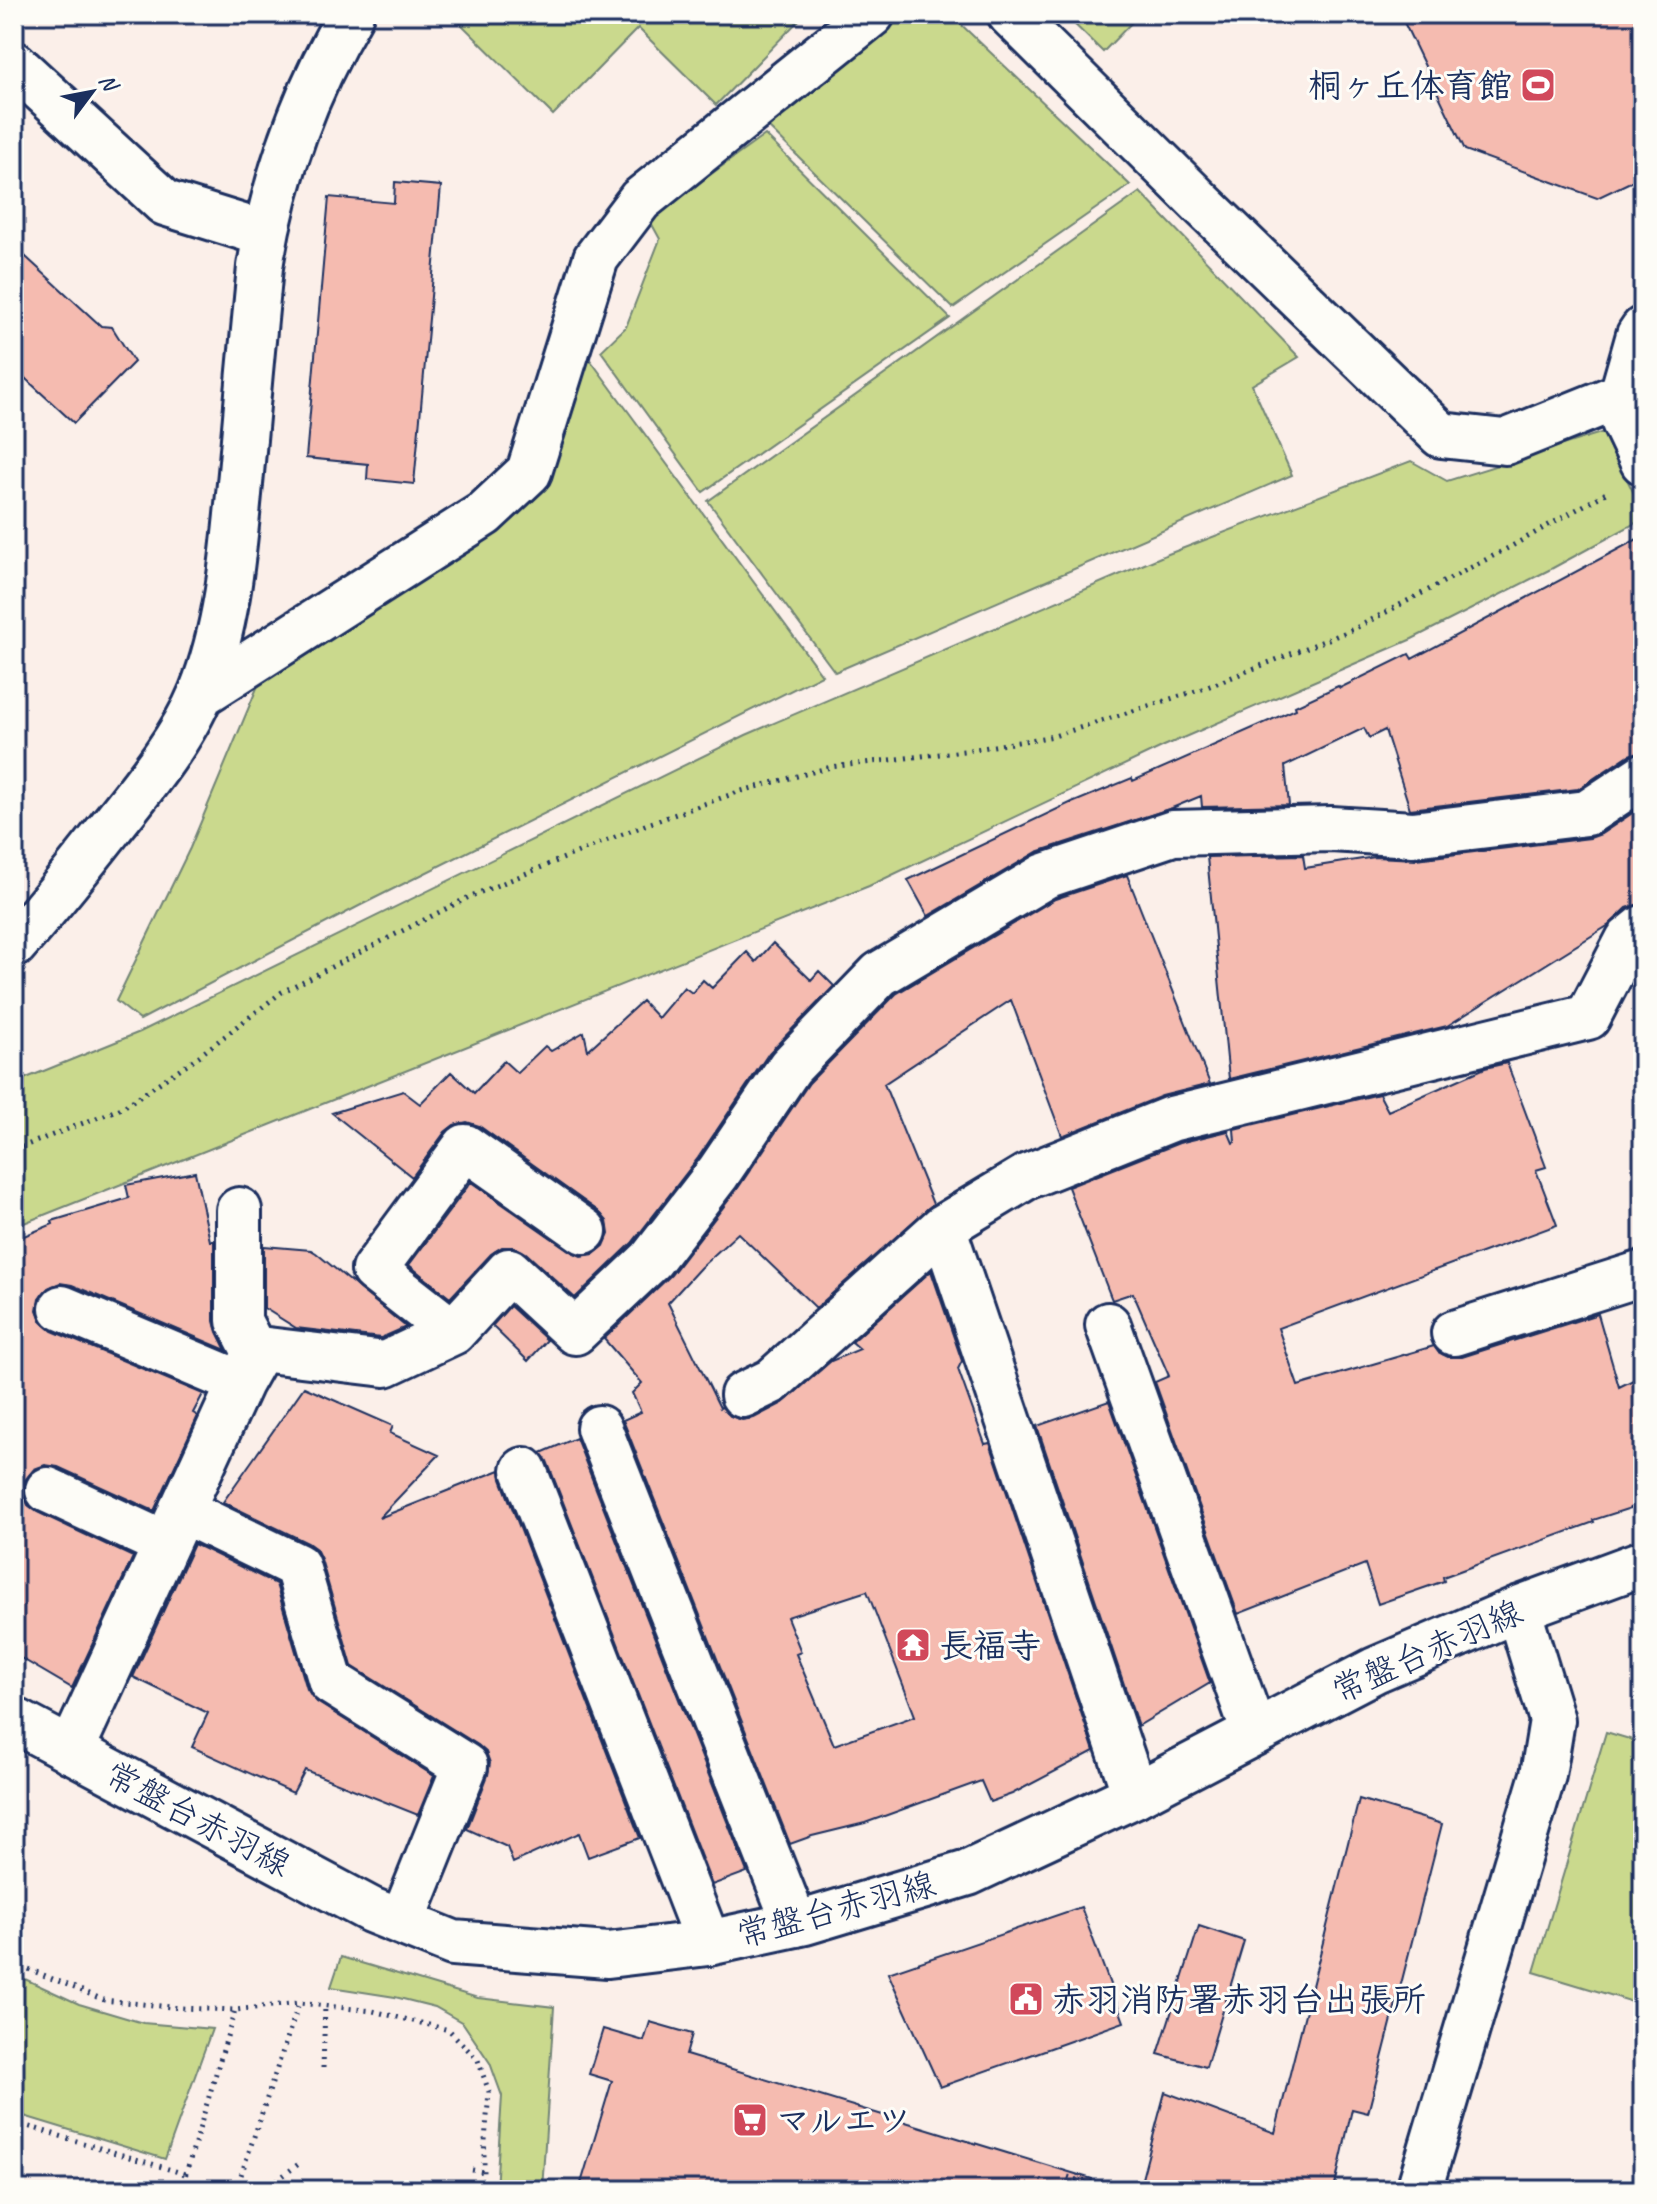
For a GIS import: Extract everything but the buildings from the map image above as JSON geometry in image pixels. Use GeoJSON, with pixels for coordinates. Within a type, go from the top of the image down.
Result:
{"type":"FeatureCollection","features":[{"type":"Feature","properties":{"kind":"street"},"geometry":{"type":"LineString","coordinates":[[14,945],[149,779],[200,695],[214,653],[236,528],[265,234],[290,143],[306,101],[351,14]]}},
{"type":"Feature","properties":{"kind":"street"},"geometry":{"type":"LineString","coordinates":[[200,695],[484,514],[529,472],[596,258],[640,200],[872,14]]}},
{"type":"Feature","properties":{"kind":"street"},"geometry":{"type":"LineString","coordinates":[[1010,14],[1441,435],[1505,442],[1622,395]]}},
{"type":"Feature","properties":{"kind":"street"},"geometry":{"type":"LineString","coordinates":[[14,64],[165,203],[265,234]]}},
{"type":"Feature","properties":{"kind":"street"},"geometry":{"type":"LineString","coordinates":[[1630,474],[1622,395],[1643,329]]}},
{"type":"Feature","properties":{"kind":"street"},"geometry":{"type":"LineString","coordinates":[[71,1751],[173,1527],[259,1349],[385,1364],[453,1332],[509,1271],[575,1332],[651,1260],[718,1173],[790,1067],[880,974],[1045,876],[1173,833],[1331,829],[1413,834],[1587,813],[1643,776]]}},
{"type":"Feature","properties":{"kind":"street"},"geometry":{"type":"LineString","coordinates":[[743,1395],[772,1381],[943,1227],[1026,1177],[1171,1119],[1588,1017],[1628,940],[1643,928]]}},
{"type":"Feature","properties":{"kind":"street"},"geometry":{"type":"LineString","coordinates":[[453,1332],[374,1270],[465,1147],[584,1231]]}},
{"type":"Feature","properties":{"kind":"street"},"geometry":{"type":"LineString","coordinates":[[239,1210],[239,1321],[248,1368]]}},
{"type":"Feature","properties":{"kind":"street"},"geometry":{"type":"LineString","coordinates":[[943,1227],[1135,1795]]}},
{"type":"Feature","properties":{"kind":"street"},"geometry":{"type":"LineString","coordinates":[[1454,1333],[1643,1273]]}},
{"type":"Feature","properties":{"kind":"street"},"geometry":{"type":"LineString","coordinates":[[62,1308],[248,1368]]}},
{"type":"Feature","properties":{"kind":"street"},"geometry":{"type":"LineString","coordinates":[[1108,1325],[1254,1732]]}},
{"type":"Feature","properties":{"kind":"street"},"geometry":{"type":"LineString","coordinates":[[599,1428],[795,1924]]}},
{"type":"Feature","properties":{"kind":"street"},"geometry":{"type":"LineString","coordinates":[[524,1470],[708,1943]]}},
{"type":"Feature","properties":{"kind":"street"},"geometry":{"type":"LineString","coordinates":[[48,1490],[297,1566],[331,1682],[465,1766],[402,1922]]}},
{"type":"Feature","properties":{"kind":"street","name":"常盤台赤羽線"},"geometry":{"type":"LineString","coordinates":[[14,1720],[371,1910],[453,1943],[608,1955],[708,1943],[795,1924],[968,1873],[1135,1795],[1375,1670],[1518,1609],[1643,1563]]}},
{"type":"Feature","properties":{"kind":"street"},"geometry":{"type":"LineString","coordinates":[[1419,2190],[1543,1775],[1552,1720],[1518,1609]]}},
{"type":"Feature","properties":{"kind":"path"},"geometry":{"type":"LineString","coordinates":[[14,1150],[122,1108],[199,1056],[282,992],[471,896],[645,825],[738,792],[831,767],[964,751],[1054,736],[1202,689],[1354,629],[1510,547],[1630,474]]}},
{"type":"Feature","properties":{"kind":"path"},"geometry":{"type":"LineString","coordinates":[[14,1963],[104,2000],[235,2010],[299,2003],[373,2011],[449,2030],[478,2060],[489,2092],[484,2190]]}},
{"type":"Feature","properties":{"kind":"path"},"geometry":{"type":"LineString","coordinates":[[237,2190],[299,2003]]}},
{"type":"Feature","properties":{"kind":"path"},"geometry":{"type":"LineString","coordinates":[[323,2068],[325,2006]]}},
{"type":"Feature","properties":{"kind":"path"},"geometry":{"type":"LineString","coordinates":[[181,2190],[235,2010]]}},
{"type":"Feature","properties":{"kind":"path"},"geometry":{"type":"LineString","coordinates":[[14,2122],[185,2174]]}},
{"type":"Feature","properties":{"kind":"path"},"geometry":{"type":"LineString","coordinates":[[264,2190],[300,2163]]}},
{"type":"Feature","properties":{"kind":"path"},"geometry":{"type":"LineString","coordinates":[[472,2170],[484,2172]]}},
{"type":"Feature","properties":{"kind":"path"},"geometry":{"type":"LineString","coordinates":[[1068,2177],[1110,2190]]}},
{"type":"Feature","properties":{"kind":"green space"},"geometry":{"type":"Polygon","coordinates":[[[461,14],[805,14],[716,105],[638,28],[553,115],[456,19],[461,14]]]}},
{"type":"Feature","properties":{"kind":"green space"},"geometry":{"type":"Polygon","coordinates":[[[897,14],[950,14],[1130,185],[953,308],[761,120],[897,14]]]}},
{"type":"Feature","properties":{"kind":"green space"},"geometry":{"type":"Polygon","coordinates":[[[1064,14],[1140,14],[1103,52],[1064,14]]]}},
{"type":"Feature","properties":{"kind":"green space"},"geometry":{"type":"Polygon","coordinates":[[[765,135],[950,318],[703,492],[601,351],[626,327],[660,239],[649,219],[765,135]]]}},
{"type":"Feature","properties":{"kind":"green space"},"geometry":{"type":"Polygon","coordinates":[[[1140,192],[1299,357],[1252,385],[1292,475],[835,672],[708,501],[1140,192]]]}},
{"type":"Feature","properties":{"kind":"green space"},"geometry":{"type":"Polygon","coordinates":[[[583,350],[822,675],[361,905],[140,1020],[116,1001],[190,848],[259,683],[441,569],[539,493],[583,350]]]}},
{"type":"Feature","properties":{"kind":"green space"},"geometry":{"type":"Polygon","coordinates":[[[1604,432],[1643,512],[1643,519],[1412,639],[1164,746],[869,886],[14,1227],[14,1083],[140,1032],[746,735],[1163,556],[1411,461],[1447,481],[1604,432]]]}},
{"type":"Feature","properties":{"kind":"green space"},"geometry":{"type":"Polygon","coordinates":[[[1606,1732],[1643,1743],[1643,2005],[1534,1972],[1606,1732]]]}},
{"type":"Feature","properties":{"kind":"green space"},"geometry":{"type":"Polygon","coordinates":[[[341,1957],[478,1998],[554,2007],[542,2190],[496,2190],[502,2096],[490,2063],[463,2023],[435,2007],[331,1987],[341,1957]]]}},
{"type":"Feature","properties":{"kind":"green space"},"geometry":{"type":"Polygon","coordinates":[[[14,1974],[79,2004],[143,2023],[212,2029],[165,2159],[14,2113],[14,1974]]]}},
{"type":"Feature","properties":{"kind":"place","name":"桐ヶ丘体育館"},"geometry":{"type":"Point","coordinates":[1538,85]}},
{"type":"Feature","properties":{"kind":"place","name":"長福寺"},"geometry":{"type":"Point","coordinates":[913,1645]}},
{"type":"Feature","properties":{"kind":"place","name":"赤羽消防署赤羽台出張所"},"geometry":{"type":"Point","coordinates":[1026,1999]}},
{"type":"Feature","properties":{"kind":"place","name":"マルエツ"},"geometry":{"type":"Point","coordinates":[750,2120]}}]}
